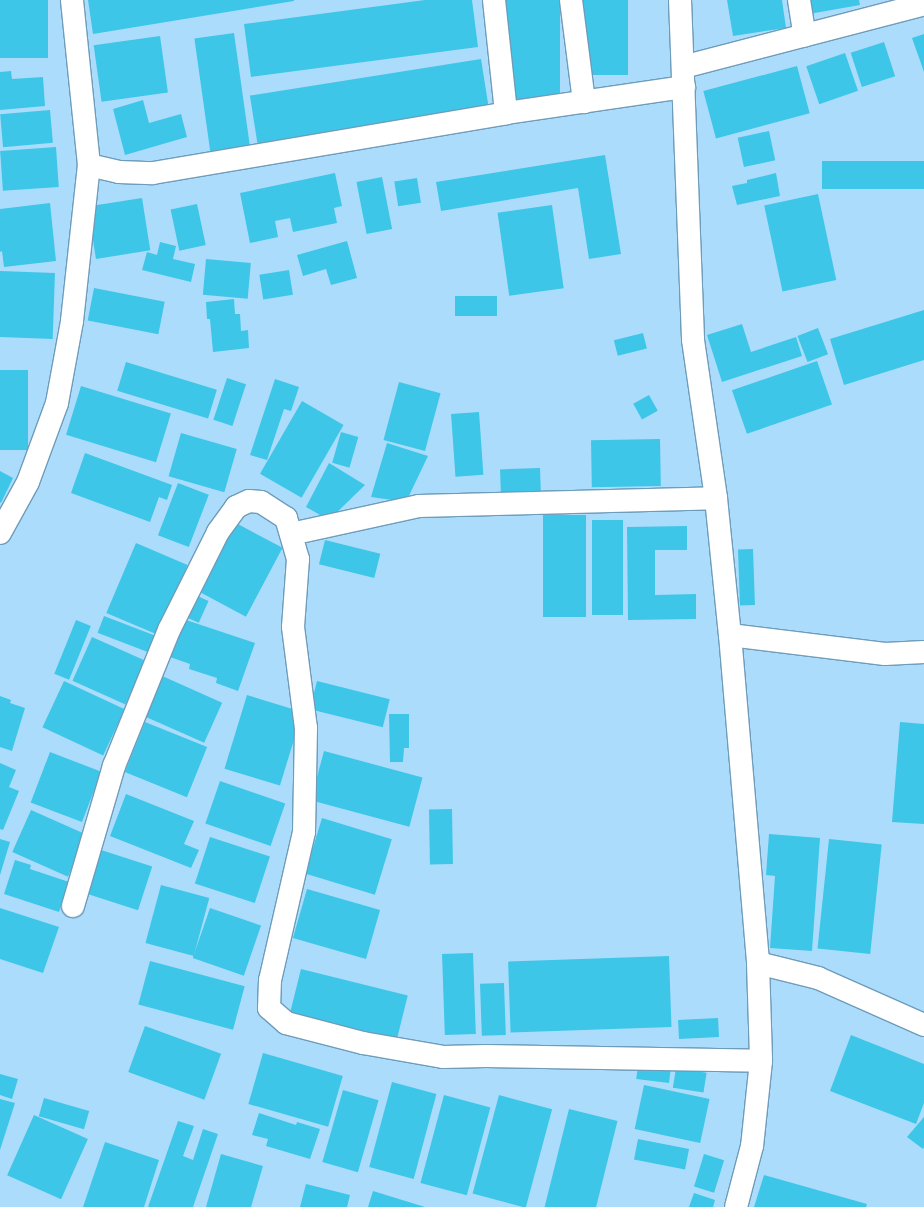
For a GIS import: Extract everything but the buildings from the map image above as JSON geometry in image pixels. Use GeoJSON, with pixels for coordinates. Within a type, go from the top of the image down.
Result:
{"type":"FeatureCollection","features":[{"type":"Feature","properties":{"kind":"street"},"geometry":{"type":"LineString","coordinates":[[0,533],[28,482],[56,403],[72,321],[89,165],[72,0]]}},
{"type":"Feature","properties":{"kind":"street"},"geometry":{"type":"LineString","coordinates":[[494,0],[506,113]]}},
{"type":"Feature","properties":{"kind":"street"},"geometry":{"type":"LineString","coordinates":[[570,0],[584,102]]}},
{"type":"Feature","properties":{"kind":"street"},"geometry":{"type":"LineString","coordinates":[[680,0],[693,340],[716,498],[730,635],[758,963],[761,1061],[752,1146],[736,1207]]}},
{"type":"Feature","properties":{"kind":"street"},"geometry":{"type":"LineString","coordinates":[[799,0],[805,36]]}},
{"type":"Feature","properties":{"kind":"street"},"geometry":{"type":"LineString","coordinates":[[89,165],[119,172],[153,172],[506,113],[584,102],[683,77],[805,36],[871,9],[924,4]]}},
{"type":"Feature","properties":{"kind":"street"},"geometry":{"type":"LineString","coordinates":[[291,534],[419,506],[716,498]]}},
{"type":"Feature","properties":{"kind":"street"},"geometry":{"type":"LineString","coordinates":[[73,906],[114,766],[169,630],[218,532],[236,507],[249,501],[261,502],[286,518],[298,559],[293,627],[306,728],[304,832],[270,980],[269,1008],[286,1023],[363,1043],[443,1057],[486,1056],[761,1061]]}},
{"type":"Feature","properties":{"kind":"street"},"geometry":{"type":"LineString","coordinates":[[730,635],[886,654],[924,652]]}},
{"type":"Feature","properties":{"kind":"street"},"geometry":{"type":"LineString","coordinates":[[758,963],[818,978],[924,1025]]}}]}
